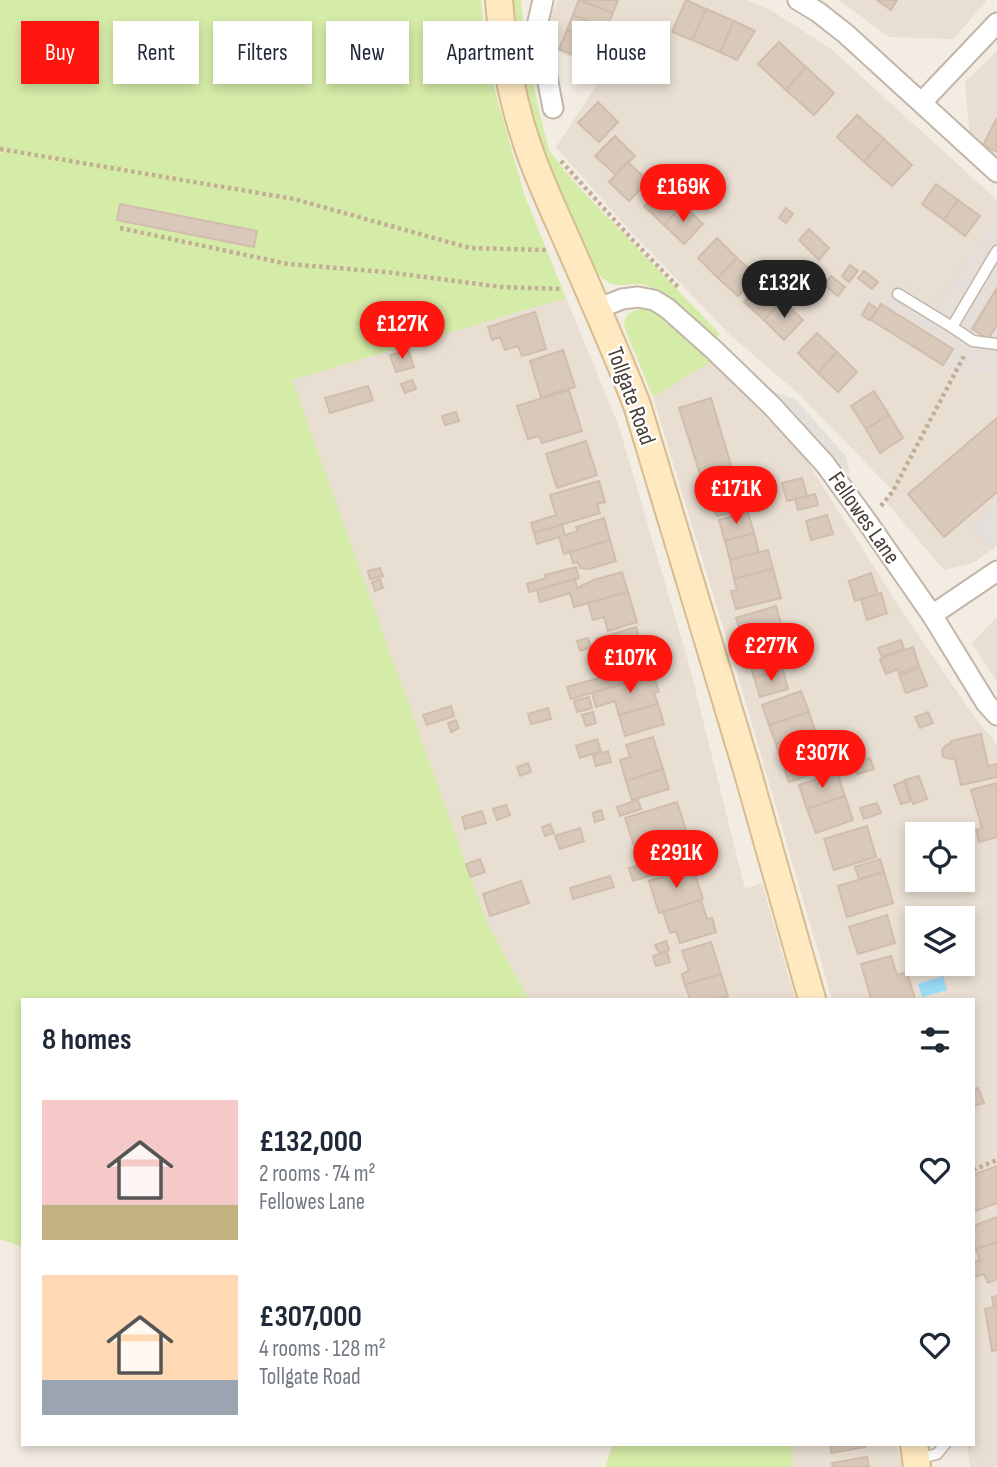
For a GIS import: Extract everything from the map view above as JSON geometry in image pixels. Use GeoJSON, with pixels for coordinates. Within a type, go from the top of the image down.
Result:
{"type":"FeatureCollection","features":[{"type":"Feature","properties":{"kind":"street","name":"Tollgate Road"},"geometry":{"type":"LineString","coordinates":[[499,0],[505,51],[520,122],[531,157],[637,405],[743,757],[812,998]]}},
{"type":"Feature","properties":{"kind":"street"},"geometry":{"type":"LineString","coordinates":[[543,0],[537,26],[553,108]]}},
{"type":"Feature","properties":{"kind":"street"},"geometry":{"type":"LineString","coordinates":[[798,0],[846,34],[997,172]]}},
{"type":"Feature","properties":{"kind":"street"},"geometry":{"type":"LineString","coordinates":[[922,102],[997,23]]}},
{"type":"Feature","properties":{"kind":"street","name":"Fellowes Lane"},"geometry":{"type":"LineString","coordinates":[[597,309],[622,299],[638,297],[654,300],[667,308],[713,349],[772,406],[825,464],[868,523],[932,615],[986,703],[997,715]]}},
{"type":"Feature","properties":{"kind":"street"},"geometry":{"type":"LineString","coordinates":[[932,615],[997,571]]}},
{"type":"Feature","properties":{"kind":"lane"},"geometry":{"type":"LineString","coordinates":[[951,327],[997,251]]}},
{"type":"Feature","properties":{"kind":"lane"},"geometry":{"type":"LineString","coordinates":[[898,294],[972,341],[997,344]]}},
{"type":"Feature","properties":{"kind":"lane"},"geometry":{"type":"LineString","coordinates":[[916,1457],[937,1454],[943,1446]]}},
{"type":"Feature","properties":{"kind":"path"},"geometry":{"type":"LineString","coordinates":[[0,149],[294,199],[470,247],[572,251]]}},
{"type":"Feature","properties":{"kind":"path"},"geometry":{"type":"LineString","coordinates":[[560,159],[687,296]]}},
{"type":"Feature","properties":{"kind":"path"},"geometry":{"type":"LineString","coordinates":[[120,228],[288,264],[386,272],[502,287],[566,289],[586,284]]}},
{"type":"Feature","properties":{"kind":"path"},"geometry":{"type":"LineString","coordinates":[[868,523],[893,491],[972,341]]}},
{"type":"Feature","properties":{"kind":"path"},"geometry":{"type":"LineString","coordinates":[[975,1169],[997,1160]]}},
{"type":"Feature","properties":{"kind":"shaded area"},"geometry":{"type":"Polygon","coordinates":[[[558,0],[746,0],[769,9],[831,49],[997,200],[997,215],[937,307],[962,377],[997,371],[997,546],[973,563],[944,570],[887,503],[892,490],[800,395],[730,335],[622,222],[556,147],[597,84],[670,84],[670,21],[572,21],[572,58],[558,52],[558,21],[551,21],[551,15],[558,0]]]}},
{"type":"Feature","properties":{"kind":"shaded area"},"geometry":{"type":"Polygon","coordinates":[[[839,0],[987,0],[953,39],[889,37],[839,0]]]}},
{"type":"Feature","properties":{"kind":"shaded area"},"geometry":{"type":"Polygon","coordinates":[[[997,51],[997,162],[970,138],[965,82],[997,51]]]}},
{"type":"Feature","properties":{"kind":"shaded area"},"geometry":{"type":"Polygon","coordinates":[[[997,215],[997,371],[962,377],[857,314],[869,295],[884,305],[899,282],[937,306],[997,215]]]}},
{"type":"Feature","properties":{"kind":"shaded area"},"geometry":{"type":"Polygon","coordinates":[[[566,298],[618,424],[689,664],[745,889],[762,883],[795,998],[528,998],[488,925],[291,380],[566,298]]]}},
{"type":"Feature","properties":{"kind":"shaded area"},"geometry":{"type":"Polygon","coordinates":[[[712,361],[803,455],[904,614],[997,745],[997,1465],[970,1467],[967,1446],[975,1446],[975,998],[832,998],[653,397],[712,361]]]}},
{"type":"Feature","properties":{"kind":"shaded area"},"geometry":{"type":"Polygon","coordinates":[[[775,392],[795,399],[846,456],[850,476],[814,434],[775,392]]]}},
{"type":"Feature","properties":{"kind":"shaded area"},"geometry":{"type":"Polygon","coordinates":[[[997,505],[997,539],[989,546],[972,525],[997,505]]]}},
{"type":"Feature","properties":{"kind":"shaded area"},"geometry":{"type":"Polygon","coordinates":[[[997,617],[997,682],[972,643],[997,617]]]}},
{"type":"Feature","properties":{"kind":"shaded area"},"geometry":{"type":"Polygon","coordinates":[[[791,1446],[897,1446],[902,1467],[793,1467],[791,1446]]]}},
{"type":"Feature","properties":{"kind":"green space"},"geometry":{"type":"Polygon","coordinates":[[[0,0],[481,0],[483,21],[423,21],[423,84],[493,84],[524,194],[566,298],[292,380],[488,925],[528,998],[21,998],[21,1246],[0,1239],[0,0]]]}},
{"type":"Feature","properties":{"kind":"green space"},"geometry":{"type":"Polygon","coordinates":[[[511,0],[521,0],[523,21],[513,21],[511,0]]]}},
{"type":"Feature","properties":{"kind":"green space"},"geometry":{"type":"Polygon","coordinates":[[[523,84],[533,84],[549,150],[564,170],[720,334],[716,338],[661,291],[640,284],[611,283],[600,276],[589,263],[544,158],[523,84]]]}},
{"type":"Feature","properties":{"kind":"green space"},"geometry":{"type":"Polygon","coordinates":[[[639,309],[658,315],[712,361],[653,397],[624,325],[627,316],[639,309]]]}},
{"type":"Feature","properties":{"kind":"green space"},"geometry":{"type":"Polygon","coordinates":[[[612,1446],[791,1446],[793,1467],[605,1467],[612,1446]]]}},
{"type":"Feature","properties":{"kind":"water"},"geometry":{"type":"Polygon","coordinates":[[[943,976],[947,990],[922,997],[918,984],[943,976]]]}},
{"type":"Feature","properties":{"kind":"building"},"geometry":{"type":"Polygon","coordinates":[[[579,0],[613,13],[610,21],[587,21],[573,15],[579,0]]]}},
{"type":"Feature","properties":{"kind":"building"},"geometry":{"type":"Polygon","coordinates":[[[581,0],[618,0],[613,13],[581,0]]]}},
{"type":"Feature","properties":{"kind":"building"},"geometry":{"type":"Polygon","coordinates":[[[686,0],[706,9],[692,40],[672,32],[686,0]]]}},
{"type":"Feature","properties":{"kind":"building"},"geometry":{"type":"Polygon","coordinates":[[[877,0],[897,0],[891,10],[877,0]]]}},
{"type":"Feature","properties":{"kind":"building"},"geometry":{"type":"Polygon","coordinates":[[[706,9],[734,21],[720,52],[692,40],[706,9]]]}},
{"type":"Feature","properties":{"kind":"building"},"geometry":{"type":"Polygon","coordinates":[[[573,15],[587,21],[572,21],[572,32],[567,30],[573,15]]]}},
{"type":"Feature","properties":{"kind":"building"},"geometry":{"type":"Polygon","coordinates":[[[734,21],[755,31],[737,60],[720,52],[734,21]]]}},
{"type":"Feature","properties":{"kind":"building"},"geometry":{"type":"Polygon","coordinates":[[[567,30],[572,32],[572,55],[559,49],[567,30]]]}},
{"type":"Feature","properties":{"kind":"building"},"geometry":{"type":"Polygon","coordinates":[[[779,42],[806,67],[786,90],[758,64],[779,42]]]}},
{"type":"Feature","properties":{"kind":"building"},"geometry":{"type":"Polygon","coordinates":[[[806,67],[834,93],[814,115],[786,90],[806,67]]]}},
{"type":"Feature","properties":{"kind":"building"},"geometry":{"type":"Polygon","coordinates":[[[598,102],[618,122],[599,142],[578,123],[598,102]]]}},
{"type":"Feature","properties":{"kind":"building"},"geometry":{"type":"Polygon","coordinates":[[[857,115],[884,139],[864,162],[837,137],[857,115]]]}},
{"type":"Feature","properties":{"kind":"building"},"geometry":{"type":"Polygon","coordinates":[[[997,118],[997,152],[983,145],[997,118]]]}},
{"type":"Feature","properties":{"kind":"building"},"geometry":{"type":"Polygon","coordinates":[[[615,136],[635,156],[616,175],[595,156],[615,136]]]}},
{"type":"Feature","properties":{"kind":"building"},"geometry":{"type":"Polygon","coordinates":[[[884,139],[912,165],[892,186],[864,162],[884,139]]]}},
{"type":"Feature","properties":{"kind":"building"},"geometry":{"type":"Polygon","coordinates":[[[628,162],[648,181],[629,201],[609,182],[628,162]]]}},
{"type":"Feature","properties":{"kind":"building"},"geometry":{"type":"Polygon","coordinates":[[[936,184],[958,200],[944,220],[922,204],[936,184]]]}},
{"type":"Feature","properties":{"kind":"building"},"geometry":{"type":"Polygon","coordinates":[[[663,186],[683,205],[664,225],[644,206],[663,186]]]}},
{"type":"Feature","properties":{"kind":"building"},"geometry":{"type":"Polygon","coordinates":[[[958,200],[980,216],[965,236],[944,220],[958,200]]]}},
{"type":"Feature","properties":{"kind":"building"},"geometry":{"type":"Polygon","coordinates":[[[120,204],[257,231],[254,247],[117,220],[120,204]]]}},
{"type":"Feature","properties":{"kind":"building"},"geometry":{"type":"Polygon","coordinates":[[[683,205],[703,224],[684,244],[664,225],[683,205]]]}},
{"type":"Feature","properties":{"kind":"building"},"geometry":{"type":"Polygon","coordinates":[[[786,208],[793,214],[786,223],[779,218],[786,208]]]}},
{"type":"Feature","properties":{"kind":"building"},"geometry":{"type":"Polygon","coordinates":[[[809,229],[829,248],[819,260],[799,240],[809,229]]]}},
{"type":"Feature","properties":{"kind":"building"},"geometry":{"type":"Polygon","coordinates":[[[717,238],[737,258],[718,278],[698,258],[717,238]]]}},
{"type":"Feature","properties":{"kind":"building"},"geometry":{"type":"Polygon","coordinates":[[[737,258],[757,276],[738,296],[718,278],[737,258]]]}},
{"type":"Feature","properties":{"kind":"building"},"geometry":{"type":"Polygon","coordinates":[[[850,265],[858,271],[849,282],[842,276],[850,265]]]}},
{"type":"Feature","properties":{"kind":"building"},"geometry":{"type":"Polygon","coordinates":[[[864,271],[878,282],[872,289],[858,278],[864,271]]]}},
{"type":"Feature","properties":{"kind":"building"},"geometry":{"type":"Polygon","coordinates":[[[831,276],[845,287],[838,296],[824,285],[831,276]]]}},
{"type":"Feature","properties":{"kind":"building"},"geometry":{"type":"Polygon","coordinates":[[[763,282],[783,301],[764,320],[744,302],[763,282]]]}},
{"type":"Feature","properties":{"kind":"building"},"geometry":{"type":"Polygon","coordinates":[[[997,288],[997,325],[988,339],[972,329],[997,288]]]}},
{"type":"Feature","properties":{"kind":"building"},"geometry":{"type":"Polygon","coordinates":[[[783,301],[803,320],[784,340],[764,320],[783,301]]]}},
{"type":"Feature","properties":{"kind":"building"},"geometry":{"type":"Polygon","coordinates":[[[869,303],[877,309],[869,320],[862,315],[869,303]]]}},
{"type":"Feature","properties":{"kind":"building"},"geometry":{"type":"Polygon","coordinates":[[[881,304],[953,349],[943,365],[871,320],[881,304]]]}},
{"type":"Feature","properties":{"kind":"building"},"geometry":{"type":"Polygon","coordinates":[[[535,312],[546,349],[522,356],[518,346],[505,350],[500,337],[492,340],[488,327],[535,312]]]}},
{"type":"Feature","properties":{"kind":"building"},"geometry":{"type":"Polygon","coordinates":[[[817,333],[837,352],[818,373],[798,353],[817,333]]]}},
{"type":"Feature","properties":{"kind":"building"},"geometry":{"type":"Polygon","coordinates":[[[408,350],[414,367],[396,372],[390,355],[408,350]]]}},
{"type":"Feature","properties":{"kind":"building"},"geometry":{"type":"Polygon","coordinates":[[[563,350],[575,387],[541,397],[530,361],[563,350]]]}},
{"type":"Feature","properties":{"kind":"building"},"geometry":{"type":"Polygon","coordinates":[[[837,352],[857,372],[838,392],[818,373],[837,352]]]}},
{"type":"Feature","properties":{"kind":"building"},"geometry":{"type":"Polygon","coordinates":[[[412,380],[416,389],[405,393],[401,384],[412,380]]]}},
{"type":"Feature","properties":{"kind":"building"},"geometry":{"type":"Polygon","coordinates":[[[368,386],[373,400],[330,413],[325,398],[368,386]]]}},
{"type":"Feature","properties":{"kind":"building"},"geometry":{"type":"Polygon","coordinates":[[[569,390],[582,431],[542,443],[539,436],[528,439],[517,406],[569,390]]]}},
{"type":"Feature","properties":{"kind":"building"},"geometry":{"type":"Polygon","coordinates":[[[874,391],[889,415],[866,429],[851,406],[874,391]]]}},
{"type":"Feature","properties":{"kind":"building"},"geometry":{"type":"Polygon","coordinates":[[[711,398],[731,465],[700,474],[679,408],[711,398]]]}},
{"type":"Feature","properties":{"kind":"building"},"geometry":{"type":"Polygon","coordinates":[[[456,412],[459,421],[445,425],[442,416],[456,412]]]}},
{"type":"Feature","properties":{"kind":"building"},"geometry":{"type":"Polygon","coordinates":[[[889,415],[903,438],[880,453],[866,429],[889,415]]]}},
{"type":"Feature","properties":{"kind":"building"},"geometry":{"type":"Polygon","coordinates":[[[997,418],[997,492],[944,537],[908,494],[997,418]]]}},
{"type":"Feature","properties":{"kind":"building"},"geometry":{"type":"Polygon","coordinates":[[[586,441],[597,475],[557,488],[546,454],[586,441]]]}},
{"type":"Feature","properties":{"kind":"building"},"geometry":{"type":"Polygon","coordinates":[[[754,477],[763,499],[760,505],[717,516],[710,492],[725,489],[724,485],[754,477]]]}},
{"type":"Feature","properties":{"kind":"building"},"geometry":{"type":"Polygon","coordinates":[[[802,478],[807,496],[787,501],[782,483],[802,478]]]}},
{"type":"Feature","properties":{"kind":"building"},"geometry":{"type":"Polygon","coordinates":[[[599,481],[605,502],[597,504],[600,513],[534,533],[531,523],[556,515],[550,495],[599,481]]]}},
{"type":"Feature","properties":{"kind":"building"},"geometry":{"type":"Polygon","coordinates":[[[815,494],[818,505],[798,510],[795,499],[815,494]]]}},
{"type":"Feature","properties":{"kind":"building"},"geometry":{"type":"Polygon","coordinates":[[[748,512],[754,533],[725,541],[719,520],[748,512]]]}},
{"type":"Feature","properties":{"kind":"building"},"geometry":{"type":"Polygon","coordinates":[[[827,515],[833,534],[811,540],[806,521],[827,515]]]}},
{"type":"Feature","properties":{"kind":"building"},"geometry":{"type":"Polygon","coordinates":[[[604,518],[610,540],[564,554],[559,537],[537,544],[534,533],[562,525],[565,535],[578,531],[576,527],[604,518]]]}},
{"type":"Feature","properties":{"kind":"building"},"geometry":{"type":"Polygon","coordinates":[[[754,533],[759,553],[730,560],[725,541],[754,533]]]}},
{"type":"Feature","properties":{"kind":"building"},"geometry":{"type":"Polygon","coordinates":[[[610,540],[616,561],[589,569],[580,568],[578,562],[573,563],[570,552],[610,540]]]}},
{"type":"Feature","properties":{"kind":"building"},"geometry":{"type":"Polygon","coordinates":[[[768,550],[773,569],[734,579],[730,560],[768,550]]]}},
{"type":"Feature","properties":{"kind":"building"},"geometry":{"type":"Polygon","coordinates":[[[576,567],[579,578],[529,592],[527,584],[546,578],[545,575],[576,567]]]}},
{"type":"Feature","properties":{"kind":"building"},"geometry":{"type":"Polygon","coordinates":[[[380,568],[383,576],[370,579],[368,571],[380,568]]]}},
{"type":"Feature","properties":{"kind":"building"},"geometry":{"type":"Polygon","coordinates":[[[773,569],[781,598],[736,609],[731,591],[737,590],[734,579],[773,569]]]}},
{"type":"Feature","properties":{"kind":"building"},"geometry":{"type":"Polygon","coordinates":[[[622,572],[628,592],[574,607],[570,593],[540,602],[537,590],[575,579],[577,588],[622,572]]]}},
{"type":"Feature","properties":{"kind":"building"},"geometry":{"type":"Polygon","coordinates":[[[871,573],[878,594],[855,601],[849,581],[871,573]]]}},
{"type":"Feature","properties":{"kind":"building"},"geometry":{"type":"Polygon","coordinates":[[[380,579],[383,588],[375,591],[372,582],[380,579]]]}},
{"type":"Feature","properties":{"kind":"building"},"geometry":{"type":"Polygon","coordinates":[[[628,592],[637,622],[608,631],[604,617],[593,620],[588,603],[628,592]]]}},
{"type":"Feature","properties":{"kind":"building"},"geometry":{"type":"Polygon","coordinates":[[[881,593],[887,613],[867,620],[861,599],[881,593]]]}},
{"type":"Feature","properties":{"kind":"building"},"geometry":{"type":"Polygon","coordinates":[[[776,606],[782,627],[743,639],[736,618],[776,606]]]}},
{"type":"Feature","properties":{"kind":"building"},"geometry":{"type":"Polygon","coordinates":[[[636,627],[642,650],[602,661],[596,639],[636,627]]]}},
{"type":"Feature","properties":{"kind":"building"},"geometry":{"type":"Polygon","coordinates":[[[771,631],[777,650],[749,658],[743,639],[771,631]]]}},
{"type":"Feature","properties":{"kind":"building"},"geometry":{"type":"Polygon","coordinates":[[[588,638],[591,647],[580,651],[577,641],[588,638]]]}},
{"type":"Feature","properties":{"kind":"building"},"geometry":{"type":"Polygon","coordinates":[[[901,640],[904,649],[882,657],[878,648],[901,640]]]}},
{"type":"Feature","properties":{"kind":"building"},"geometry":{"type":"Polygon","coordinates":[[[913,647],[919,666],[886,674],[880,659],[913,647]]]}},
{"type":"Feature","properties":{"kind":"building"},"geometry":{"type":"Polygon","coordinates":[[[642,650],[648,669],[623,676],[625,683],[571,699],[567,687],[606,676],[602,661],[642,650]]]}},
{"type":"Feature","properties":{"kind":"building"},"geometry":{"type":"Polygon","coordinates":[[[777,650],[783,670],[754,678],[749,658],[777,650]]]}},
{"type":"Feature","properties":{"kind":"building"},"geometry":{"type":"Polygon","coordinates":[[[920,668],[927,686],[906,693],[899,675],[920,668]]]}},
{"type":"Feature","properties":{"kind":"building"},"geometry":{"type":"Polygon","coordinates":[[[783,670],[788,689],[760,697],[754,678],[783,670]]]}},
{"type":"Feature","properties":{"kind":"building"},"geometry":{"type":"Polygon","coordinates":[[[654,675],[659,692],[654,693],[658,704],[619,715],[615,701],[596,707],[592,693],[654,675]]]}},
{"type":"Feature","properties":{"kind":"building"},"geometry":{"type":"Polygon","coordinates":[[[801,691],[809,712],[769,725],[762,705],[801,691]]]}},
{"type":"Feature","properties":{"kind":"building"},"geometry":{"type":"Polygon","coordinates":[[[589,697],[592,708],[577,712],[574,701],[589,697]]]}},
{"type":"Feature","properties":{"kind":"building"},"geometry":{"type":"Polygon","coordinates":[[[658,704],[664,724],[625,736],[619,715],[658,704]]]}},
{"type":"Feature","properties":{"kind":"building"},"geometry":{"type":"Polygon","coordinates":[[[451,706],[454,716],[427,725],[423,715],[451,706]]]}},
{"type":"Feature","properties":{"kind":"building"},"geometry":{"type":"Polygon","coordinates":[[[548,708],[551,719],[531,724],[528,714],[548,708]]]}},
{"type":"Feature","properties":{"kind":"building"},"geometry":{"type":"Polygon","coordinates":[[[593,712],[596,723],[586,726],[582,715],[593,712]]]}},
{"type":"Feature","properties":{"kind":"building"},"geometry":{"type":"Polygon","coordinates":[[[809,712],[815,730],[776,744],[769,725],[809,712]]]}},
{"type":"Feature","properties":{"kind":"building"},"geometry":{"type":"Polygon","coordinates":[[[928,712],[933,723],[920,728],[915,717],[928,712]]]}},
{"type":"Feature","properties":{"kind":"building"},"geometry":{"type":"Polygon","coordinates":[[[456,720],[459,728],[451,732],[448,723],[456,720]]]}},
{"type":"Feature","properties":{"kind":"building"},"geometry":{"type":"Polygon","coordinates":[[[804,734],[810,752],[782,762],[776,744],[804,734]]]}},
{"type":"Feature","properties":{"kind":"building"},"geometry":{"type":"Polygon","coordinates":[[[981,734],[988,766],[997,764],[997,777],[961,785],[955,758],[943,757],[942,750],[951,741],[981,734]]]}},
{"type":"Feature","properties":{"kind":"building"},"geometry":{"type":"Polygon","coordinates":[[[653,737],[663,769],[626,781],[620,760],[630,757],[626,745],[653,737]]]}},
{"type":"Feature","properties":{"kind":"building"},"geometry":{"type":"Polygon","coordinates":[[[597,739],[601,751],[580,758],[576,746],[597,739]]]}},
{"type":"Feature","properties":{"kind":"building"},"geometry":{"type":"Polygon","coordinates":[[[823,748],[830,768],[789,782],[782,762],[823,748]]]}},
{"type":"Feature","properties":{"kind":"building"},"geometry":{"type":"Polygon","coordinates":[[[608,751],[611,762],[596,766],[593,756],[608,751]]]}},
{"type":"Feature","properties":{"kind":"building"},"geometry":{"type":"Polygon","coordinates":[[[870,758],[874,769],[857,774],[853,764],[870,758]]]}},
{"type":"Feature","properties":{"kind":"building"},"geometry":{"type":"Polygon","coordinates":[[[528,763],[531,772],[520,776],[517,767],[528,763]]]}},
{"type":"Feature","properties":{"kind":"building"},"geometry":{"type":"Polygon","coordinates":[[[663,769],[669,789],[632,800],[626,781],[663,769]]]}},
{"type":"Feature","properties":{"kind":"building"},"geometry":{"type":"Polygon","coordinates":[[[837,772],[845,796],[807,809],[799,785],[837,772]]]}},
{"type":"Feature","properties":{"kind":"building"},"geometry":{"type":"Polygon","coordinates":[[[919,776],[927,799],[913,804],[905,780],[919,776]]]}},
{"type":"Feature","properties":{"kind":"building"},"geometry":{"type":"Polygon","coordinates":[[[904,781],[911,801],[901,804],[894,785],[904,781]]]}},
{"type":"Feature","properties":{"kind":"building"},"geometry":{"type":"Polygon","coordinates":[[[997,783],[997,837],[979,842],[976,830],[982,828],[971,790],[997,783]]]}},
{"type":"Feature","properties":{"kind":"building"},"geometry":{"type":"Polygon","coordinates":[[[845,796],[853,820],[816,833],[807,809],[845,796]]]}},
{"type":"Feature","properties":{"kind":"building"},"geometry":{"type":"Polygon","coordinates":[[[638,800],[641,809],[620,816],[617,807],[638,800]]]}},
{"type":"Feature","properties":{"kind":"building"},"geometry":{"type":"Polygon","coordinates":[[[677,802],[686,830],[634,846],[625,818],[677,802]]]}},
{"type":"Feature","properties":{"kind":"building"},"geometry":{"type":"Polygon","coordinates":[[[877,803],[881,813],[864,819],[860,808],[877,803]]]}},
{"type":"Feature","properties":{"kind":"building"},"geometry":{"type":"Polygon","coordinates":[[[506,805],[510,815],[497,820],[493,809],[506,805]]]}},
{"type":"Feature","properties":{"kind":"building"},"geometry":{"type":"Polygon","coordinates":[[[601,810],[604,819],[595,822],[593,813],[601,810]]]}},
{"type":"Feature","properties":{"kind":"building"},"geometry":{"type":"Polygon","coordinates":[[[482,811],[486,823],[465,829],[462,817],[482,811]]]}},
{"type":"Feature","properties":{"kind":"building"},"geometry":{"type":"Polygon","coordinates":[[[550,824],[554,833],[545,836],[542,827],[550,824]]]}},
{"type":"Feature","properties":{"kind":"building"},"geometry":{"type":"Polygon","coordinates":[[[867,826],[876,857],[834,870],[824,839],[867,826]]]}},
{"type":"Feature","properties":{"kind":"building"},"geometry":{"type":"Polygon","coordinates":[[[580,828],[584,841],[560,849],[555,836],[580,828]]]}},
{"type":"Feature","properties":{"kind":"building"},"geometry":{"type":"Polygon","coordinates":[[[684,830],[694,862],[633,881],[629,868],[639,865],[634,846],[684,830]]]}},
{"type":"Feature","properties":{"kind":"building"},"geometry":{"type":"Polygon","coordinates":[[[480,859],[485,872],[471,877],[466,864],[480,859]]]}},
{"type":"Feature","properties":{"kind":"building"},"geometry":{"type":"Polygon","coordinates":[[[880,859],[884,872],[859,879],[855,867],[880,859]]]}},
{"type":"Feature","properties":{"kind":"building"},"geometry":{"type":"Polygon","coordinates":[[[693,868],[703,899],[659,913],[649,881],[693,868]]]}},
{"type":"Feature","properties":{"kind":"building"},"geometry":{"type":"Polygon","coordinates":[[[884,872],[893,903],[847,917],[838,886],[884,872]]]}},
{"type":"Feature","properties":{"kind":"building"},"geometry":{"type":"Polygon","coordinates":[[[610,876],[614,887],[573,899],[570,888],[610,876]]]}},
{"type":"Feature","properties":{"kind":"building"},"geometry":{"type":"Polygon","coordinates":[[[521,881],[529,903],[490,916],[483,894],[521,881]]]}},
{"type":"Feature","properties":{"kind":"building"},"geometry":{"type":"Polygon","coordinates":[[[701,900],[707,919],[712,918],[716,932],[680,943],[676,931],[670,933],[663,912],[701,900]]]}},
{"type":"Feature","properties":{"kind":"building"},"geometry":{"type":"Polygon","coordinates":[[[887,915],[895,943],[858,954],[849,927],[887,915]]]}},
{"type":"Feature","properties":{"kind":"building"},"geometry":{"type":"Polygon","coordinates":[[[666,941],[669,950],[659,953],[655,945],[666,941]]]}},
{"type":"Feature","properties":{"kind":"building"},"geometry":{"type":"Polygon","coordinates":[[[711,942],[721,974],[685,985],[682,974],[689,971],[682,951],[711,942]]]}},
{"type":"Feature","properties":{"kind":"building"},"geometry":{"type":"Polygon","coordinates":[[[667,952],[670,962],[656,966],[653,956],[667,952]]]}},
{"type":"Feature","properties":{"kind":"building"},"geometry":{"type":"Polygon","coordinates":[[[891,956],[897,975],[905,973],[905,976],[908,976],[915,998],[871,998],[861,964],[891,956]]]}},
{"type":"Feature","properties":{"kind":"building"},"geometry":{"type":"Polygon","coordinates":[[[721,974],[728,996],[690,998],[685,985],[721,974]]]}},
{"type":"Feature","properties":{"kind":"building"},"geometry":{"type":"Polygon","coordinates":[[[978,1088],[984,1103],[975,1105],[975,1089],[978,1088]]]}},
{"type":"Feature","properties":{"kind":"building"},"geometry":{"type":"Polygon","coordinates":[[[997,1166],[997,1203],[975,1211],[975,1174],[997,1166]]]}},
{"type":"Feature","properties":{"kind":"building"},"geometry":{"type":"Polygon","coordinates":[[[997,1217],[997,1242],[976,1249],[975,1225],[997,1217]]]}},
{"type":"Feature","properties":{"kind":"building"},"geometry":{"type":"Polygon","coordinates":[[[997,1242],[997,1279],[988,1283],[984,1274],[975,1277],[975,1261],[980,1260],[976,1249],[997,1242]]]}},
{"type":"Feature","properties":{"kind":"building"},"geometry":{"type":"Polygon","coordinates":[[[997,1296],[997,1350],[992,1351],[985,1309],[994,1307],[992,1297],[997,1296]]]}},
{"type":"Feature","properties":{"kind":"building"},"geometry":{"type":"Polygon","coordinates":[[[830,1446],[865,1447],[831,1453],[830,1446]]]}},
{"type":"Feature","properties":{"kind":"building"},"geometry":{"type":"Polygon","coordinates":[[[867,1457],[869,1467],[833,1467],[832,1463],[867,1457]]]}}]}
